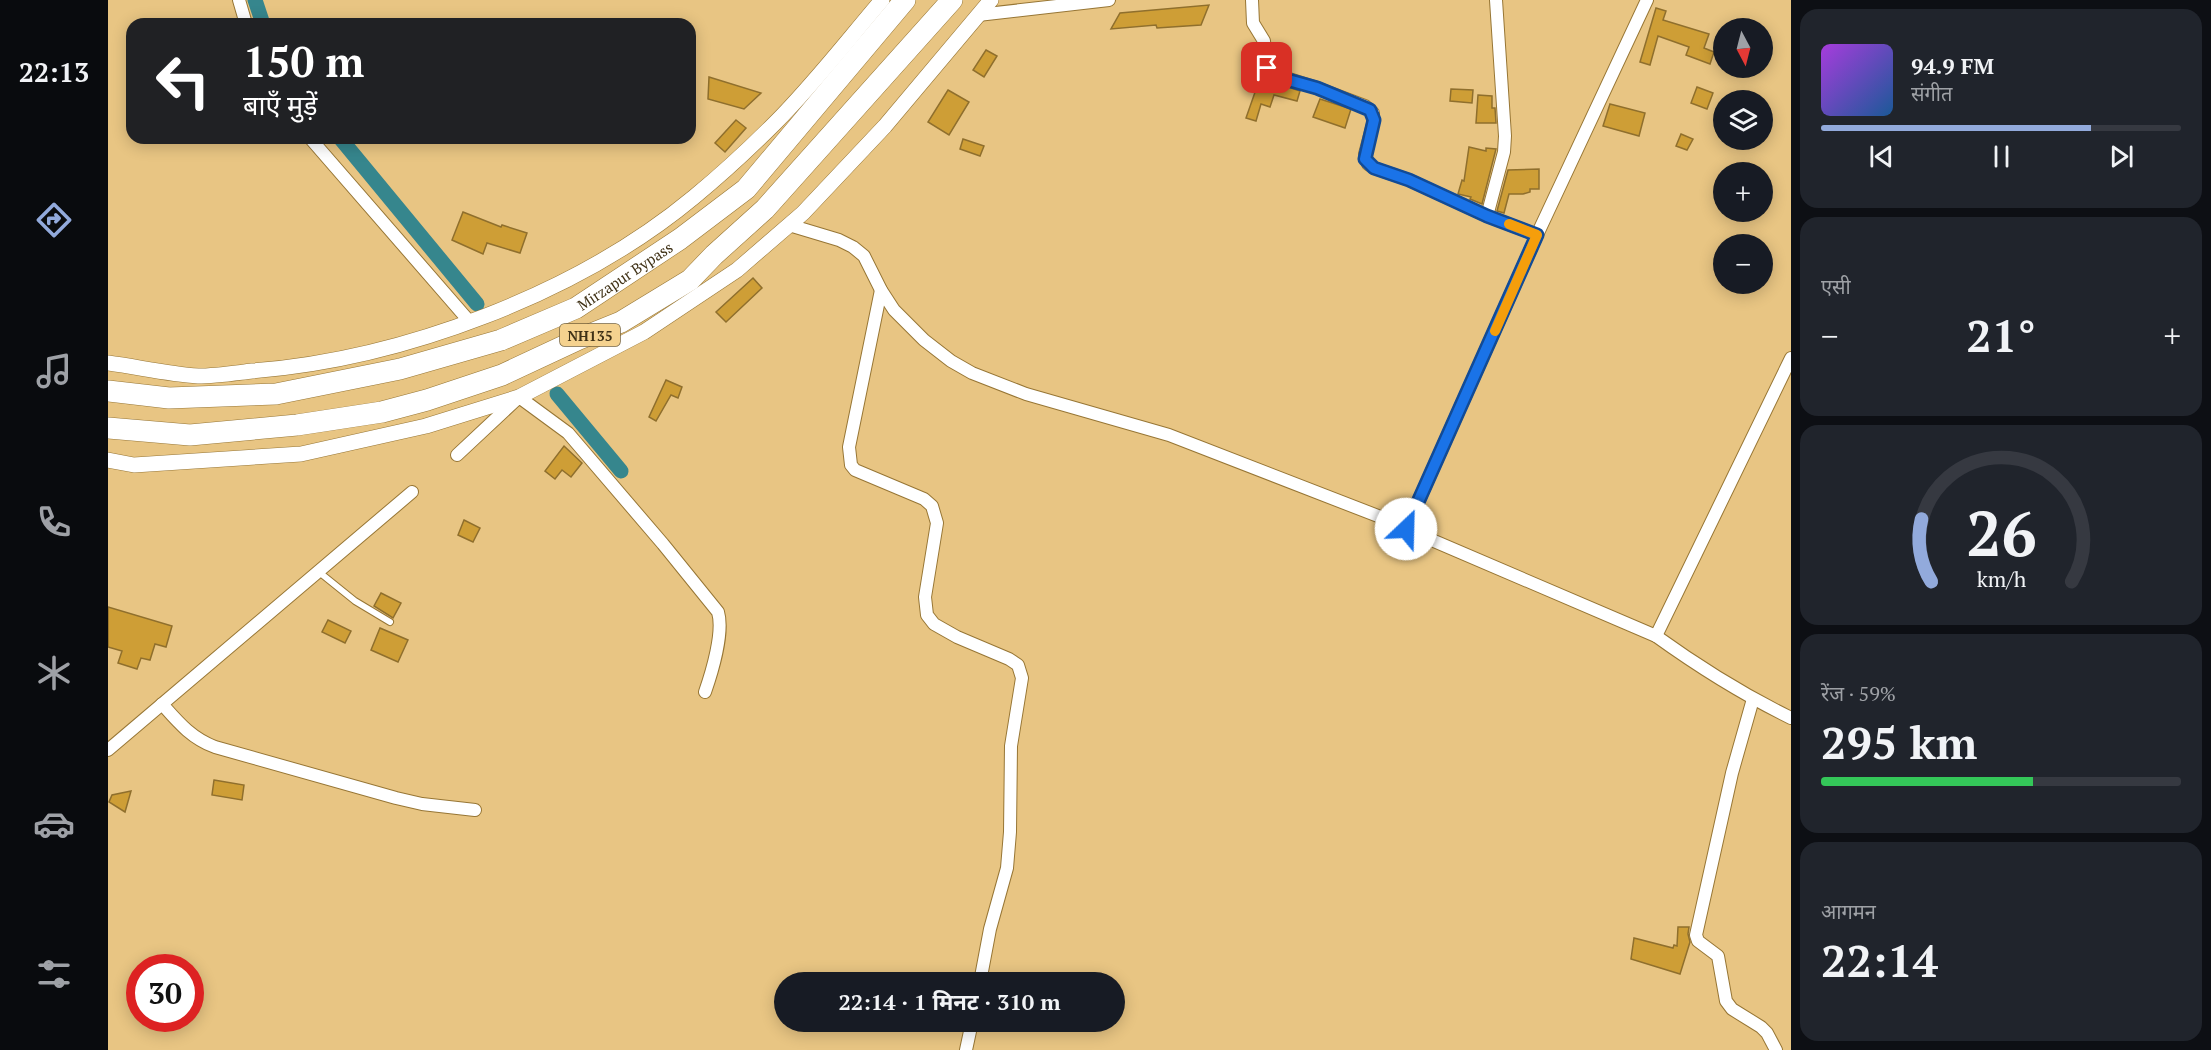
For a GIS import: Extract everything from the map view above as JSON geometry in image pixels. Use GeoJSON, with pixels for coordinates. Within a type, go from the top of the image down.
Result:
{"type":"FeatureCollection","features":[{"type":"Feature","properties":{"kind":"highway","name":"Mirzapur Bypass"},"geometry":{"type":"LineString","coordinates":[[108,391],[169,398],[276,394],[400,369],[501,340],[576,308],[680,239],[746,189],[905,0]]}},
{"type":"Feature","properties":{"kind":"highway","name":"NH135"},"geometry":{"type":"LineString","coordinates":[[108,428],[190,435],[297,425],[382,412],[502,375],[621,322],[690,280],[765,209],[952,0]]}},
{"type":"Feature","properties":{"kind":"street"},"geometry":{"type":"LineString","coordinates":[[239,0],[244,18]]}},
{"type":"Feature","properties":{"kind":"street"},"geometry":{"type":"LineString","coordinates":[[108,363],[199,376],[298,368],[412,340],[469,321],[556,285],[614,254],[693,197],[775,123],[882,0]]}},
{"type":"Feature","properties":{"kind":"street"},"geometry":{"type":"LineString","coordinates":[[108,460],[134,465],[301,454],[426,426],[519,397],[644,332],[737,270],[803,213],[885,126],[987,10],[1003,0]]}},
{"type":"Feature","properties":{"kind":"street"},"geometry":{"type":"LineString","coordinates":[[987,10],[1109,0]]}},
{"type":"Feature","properties":{"kind":"street"},"geometry":{"type":"LineString","coordinates":[[1252,0],[1252,23],[1264,40],[1269,73],[1365,106],[1372,113],[1373,124],[1365,154],[1368,164],[1487,216],[1537,235]]}},
{"type":"Feature","properties":{"kind":"street"},"geometry":{"type":"LineString","coordinates":[[1487,216],[1504,152],[1505,136],[1496,0]]}},
{"type":"Feature","properties":{"kind":"street"},"geometry":{"type":"LineString","coordinates":[[1406,529],[1537,235],[1647,0]]}},
{"type":"Feature","properties":{"kind":"street"},"geometry":{"type":"LineString","coordinates":[[315,144],[469,321]]}},
{"type":"Feature","properties":{"kind":"street"},"geometry":{"type":"LineString","coordinates":[[789,225],[839,240],[853,247],[864,256],[894,310],[924,340],[951,361],[995,383],[1169,435],[1396,523],[1656,636],[1753,699],[1791,718]]}},
{"type":"Feature","properties":{"kind":"street"},"geometry":{"type":"LineString","coordinates":[[881,290],[849,447],[851,465],[861,474],[924,499],[932,506],[937,523],[925,597],[925,608],[929,619],[957,637],[1010,659],[1018,665],[1022,678],[1011,746],[1007,868],[990,929],[982,972]]}},
{"type":"Feature","properties":{"kind":"street"},"geometry":{"type":"LineString","coordinates":[[1656,636],[1791,357]]}},
{"type":"Feature","properties":{"kind":"street"},"geometry":{"type":"LineString","coordinates":[[457,455],[519,397]]}},
{"type":"Feature","properties":{"kind":"street"},"geometry":{"type":"LineString","coordinates":[[519,397],[568,433],[714,605],[720,623],[712,669],[705,692]]}},
{"type":"Feature","properties":{"kind":"street"},"geometry":{"type":"LineString","coordinates":[[108,750],[412,492]]}},
{"type":"Feature","properties":{"kind":"street"},"geometry":{"type":"LineString","coordinates":[[1753,699],[1732,773],[1696,935],[1698,941],[1718,956],[1724,994],[1729,1006],[1761,1027],[1776,1050]]}},
{"type":"Feature","properties":{"kind":"street"},"geometry":{"type":"LineString","coordinates":[[162,704],[188,733],[215,747],[396,798],[422,804],[475,810]]}},
{"type":"Feature","properties":{"kind":"street"},"geometry":{"type":"LineString","coordinates":[[966,1050],[970,1032]]}},
{"type":"Feature","properties":{"kind":"lane"},"geometry":{"type":"LineString","coordinates":[[318,572],[355,601],[390,622]]}},
{"type":"Feature","properties":{"kind":"building"},"geometry":{"type":"Polygon","coordinates":[[[1209,5],[1201,25],[1157,28],[1156,25],[1111,29],[1120,13],[1209,5]]]}},
{"type":"Feature","properties":{"kind":"building"},"geometry":{"type":"Polygon","coordinates":[[[1656,8],[1666,11],[1663,20],[1709,34],[1704,48],[1713,52],[1710,64],[1686,55],[1689,47],[1658,36],[1650,65],[1640,62],[1656,8]]]}},
{"type":"Feature","properties":{"kind":"building"},"geometry":{"type":"Polygon","coordinates":[[[986,50],[997,56],[984,77],[973,70],[986,50]]]}},
{"type":"Feature","properties":{"kind":"building"},"geometry":{"type":"Polygon","coordinates":[[[709,77],[761,93],[744,109],[708,99],[709,77]]]}},
{"type":"Feature","properties":{"kind":"building"},"geometry":{"type":"Polygon","coordinates":[[[1260,78],[1300,91],[1297,101],[1274,95],[1270,107],[1261,104],[1256,121],[1246,118],[1260,78]]]}},
{"type":"Feature","properties":{"kind":"building"},"geometry":{"type":"Polygon","coordinates":[[[1697,87],[1713,93],[1707,109],[1691,103],[1697,87]]]}},
{"type":"Feature","properties":{"kind":"building"},"geometry":{"type":"Polygon","coordinates":[[[1451,89],[1473,90],[1472,103],[1450,101],[1451,89]]]}},
{"type":"Feature","properties":{"kind":"building"},"geometry":{"type":"Polygon","coordinates":[[[948,90],[969,102],[949,135],[928,122],[948,90]]]}},
{"type":"Feature","properties":{"kind":"building"},"geometry":{"type":"Polygon","coordinates":[[[1478,95],[1492,96],[1496,123],[1476,123],[1478,95]]]}},
{"type":"Feature","properties":{"kind":"building"},"geometry":{"type":"Polygon","coordinates":[[[1320,99],[1351,109],[1345,128],[1313,117],[1320,99]]]}},
{"type":"Feature","properties":{"kind":"building"},"geometry":{"type":"Polygon","coordinates":[[[1610,104],[1645,113],[1639,136],[1603,126],[1610,104]]]}},
{"type":"Feature","properties":{"kind":"building"},"geometry":{"type":"Polygon","coordinates":[[[736,120],[746,128],[725,152],[715,143],[736,120]]]}},
{"type":"Feature","properties":{"kind":"building"},"geometry":{"type":"Polygon","coordinates":[[[1681,134],[1693,139],[1687,150],[1676,146],[1681,134]]]}},
{"type":"Feature","properties":{"kind":"building"},"geometry":{"type":"Polygon","coordinates":[[[963,139],[984,146],[980,156],[960,149],[963,139]]]}},
{"type":"Feature","properties":{"kind":"building"},"geometry":{"type":"Polygon","coordinates":[[[1469,147],[1486,151],[1486,148],[1496,149],[1482,204],[1470,199],[1471,197],[1458,194],[1462,180],[1464,181],[1469,147]]]}},
{"type":"Feature","properties":{"kind":"building"},"geometry":{"type":"Polygon","coordinates":[[[1539,169],[1539,189],[1530,189],[1530,192],[1523,194],[1509,194],[1504,213],[1497,211],[1508,170],[1539,169]]]}},
{"type":"Feature","properties":{"kind":"building"},"geometry":{"type":"Polygon","coordinates":[[[463,212],[501,227],[502,225],[527,233],[520,253],[487,243],[483,254],[452,240],[463,212]]]}},
{"type":"Feature","properties":{"kind":"building"},"geometry":{"type":"Polygon","coordinates":[[[753,278],[762,288],[726,322],[716,312],[753,278]]]}},
{"type":"Feature","properties":{"kind":"building"},"geometry":{"type":"Polygon","coordinates":[[[666,380],[682,387],[678,398],[671,395],[656,421],[649,417],[666,380]]]}},
{"type":"Feature","properties":{"kind":"building"},"geometry":{"type":"Polygon","coordinates":[[[564,446],[582,463],[571,477],[562,470],[555,479],[545,471],[564,446]]]}},
{"type":"Feature","properties":{"kind":"building"},"geometry":{"type":"Polygon","coordinates":[[[464,520],[480,528],[473,542],[458,535],[464,520]]]}},
{"type":"Feature","properties":{"kind":"building"},"geometry":{"type":"Polygon","coordinates":[[[381,593],[401,603],[393,618],[374,606],[381,593]]]}},
{"type":"Feature","properties":{"kind":"building"},"geometry":{"type":"Polygon","coordinates":[[[108,607],[172,626],[166,647],[155,644],[150,660],[141,658],[137,669],[118,663],[122,651],[108,647],[108,607]]]}},
{"type":"Feature","properties":{"kind":"building"},"geometry":{"type":"Polygon","coordinates":[[[328,620],[351,631],[345,643],[322,632],[328,620]]]}},
{"type":"Feature","properties":{"kind":"building"},"geometry":{"type":"Polygon","coordinates":[[[380,628],[408,640],[398,662],[371,650],[380,628]]]}},
{"type":"Feature","properties":{"kind":"building"},"geometry":{"type":"Polygon","coordinates":[[[214,780],[244,785],[242,800],[212,795],[214,780]]]}},
{"type":"Feature","properties":{"kind":"building"},"geometry":{"type":"Polygon","coordinates":[[[131,791],[125,812],[109,802],[112,795],[131,791]]]}},
{"type":"Feature","properties":{"kind":"building"},"geometry":{"type":"Polygon","coordinates":[[[1678,927],[1689,927],[1690,942],[1680,974],[1631,959],[1634,938],[1673,948],[1674,945],[1677,946],[1678,927]]]}},
{"type":"Feature","properties":{"kind":"waterway"},"geometry":{"type":"LineString","coordinates":[[255,0],[261,18]]}},
{"type":"Feature","properties":{"kind":"waterway"},"geometry":{"type":"LineString","coordinates":[[345,144],[477,304]]}},
{"type":"Feature","properties":{"kind":"waterway"},"geometry":{"type":"LineString","coordinates":[[557,394],[621,471]]}},
{"type":"Feature","properties":{"kind":"slow traffic"},"geometry":{"type":"LineString","coordinates":[[1495,331],[1537,235],[1509,224]]}},
{"type":"Feature","properties":{"kind":"route"},"geometry":{"type":"LineString","coordinates":[[1267,68],[1274,76],[1317,88],[1370,110],[1374,120],[1365,159],[1374,168],[1409,180],[1487,216],[1537,235],[1406,529]]}}]}
